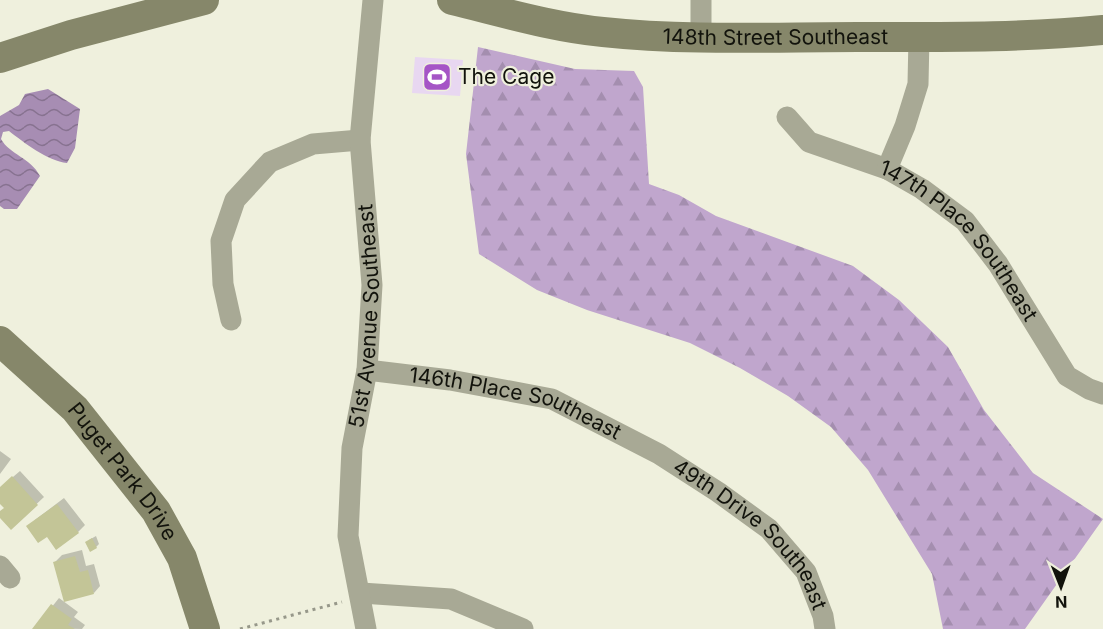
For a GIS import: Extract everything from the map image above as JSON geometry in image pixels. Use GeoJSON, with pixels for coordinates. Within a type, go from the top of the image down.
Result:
{"type":"FeatureCollection","features":[{"type":"Feature","properties":{"kind":"street"},"geometry":{"type":"LineString","coordinates":[[0,58],[146,7],[204,0]]}},
{"type":"Feature","properties":{"kind":"street","name":"51st Avenue Southeast"},"geometry":{"type":"LineString","coordinates":[[366,629],[348,536],[352,448],[367,370],[372,285],[360,140],[373,0]]}},
{"type":"Feature","properties":{"kind":"street","name":"148th Street Southeast"},"geometry":{"type":"LineString","coordinates":[[452,0],[536,20],[603,32],[701,37],[919,37],[1055,34],[1103,30]]}},
{"type":"Feature","properties":{"kind":"street"},"geometry":{"type":"LineString","coordinates":[[701,37],[702,0]]}},
{"type":"Feature","properties":{"kind":"street"},"geometry":{"type":"LineString","coordinates":[[887,169],[905,126],[918,84],[919,37]]}},
{"type":"Feature","properties":{"kind":"street","name":"147th Place Southeast"},"geometry":{"type":"LineString","coordinates":[[787,117],[809,142],[887,169],[922,189],[965,221],[998,264],[1067,376],[1103,394]]}},
{"type":"Feature","properties":{"kind":"street"},"geometry":{"type":"LineString","coordinates":[[231,320],[223,284],[221,241],[235,200],[270,162],[313,144],[360,140]]}},
{"type":"Feature","properties":{"kind":"street","name":"Puget Park Drive"},"geometry":{"type":"LineString","coordinates":[[0,341],[75,409],[156,511],[182,558],[205,629]]}},
{"type":"Feature","properties":{"kind":"street","name":"146th Place Southeast"},"geometry":{"type":"LineString","coordinates":[[367,370],[450,380],[552,399],[659,454]]}},
{"type":"Feature","properties":{"kind":"street","name":"49th Drive Southeast"},"geometry":{"type":"LineString","coordinates":[[659,454],[718,492],[769,529],[806,572],[823,616],[825,629]]}},
{"type":"Feature","properties":{"kind":"street"},"geometry":{"type":"LineString","coordinates":[[361,595],[451,599],[523,629]]}},
{"type":"Feature","properties":{"kind":"path"},"geometry":{"type":"LineString","coordinates":[[240,629],[361,595]]}},
{"type":"Feature","properties":{"kind":"green space"},"geometry":{"type":"Polygon","coordinates":[[[478,47],[575,69],[634,71],[643,87],[649,184],[679,195],[716,216],[853,266],[899,300],[948,347],[984,410],[1033,473],[1103,519],[1025,629],[943,629],[932,574],[868,470],[831,427],[788,396],[690,343],[587,310],[537,290],[479,254],[466,154],[478,47]]]}},
{"type":"Feature","properties":{"kind":"shaded area","name":"The Cage"},"geometry":{"type":"Polygon","coordinates":[[[415,57],[463,60],[460,96],[412,93],[415,57]]]}},
{"type":"Feature","properties":{"kind":"water"},"geometry":{"type":"Polygon","coordinates":[[[48,89],[80,109],[75,148],[67,163],[60,162],[36,150],[9,131],[3,132],[1,139],[9,149],[31,164],[40,176],[17,209],[4,209],[0,206],[0,116],[19,105],[25,94],[48,89]]]}},
{"type":"Feature","properties":{"kind":"building"},"geometry":{"type":"Polygon","coordinates":[[[12,476],[38,505],[11,530],[0,518],[0,511],[4,508],[0,504],[0,487],[12,476]]]}},
{"type":"Feature","properties":{"kind":"building"},"geometry":{"type":"Polygon","coordinates":[[[57,504],[79,533],[56,550],[47,537],[38,543],[26,526],[57,504]]]}},
{"type":"Feature","properties":{"kind":"building"},"geometry":{"type":"Polygon","coordinates":[[[92,538],[97,548],[90,552],[85,542],[92,538]]]}},
{"type":"Feature","properties":{"kind":"building"},"geometry":{"type":"Polygon","coordinates":[[[75,556],[80,572],[88,570],[94,594],[64,602],[53,562],[75,556]]]}},
{"type":"Feature","properties":{"kind":"building"},"geometry":{"type":"Polygon","coordinates":[[[51,604],[72,619],[68,625],[75,629],[32,629],[51,604]]]}},
{"type":"Feature","properties":{"kind":"place","name":"The Cage"},"geometry":{"type":"Point","coordinates":[437,77]}}]}
